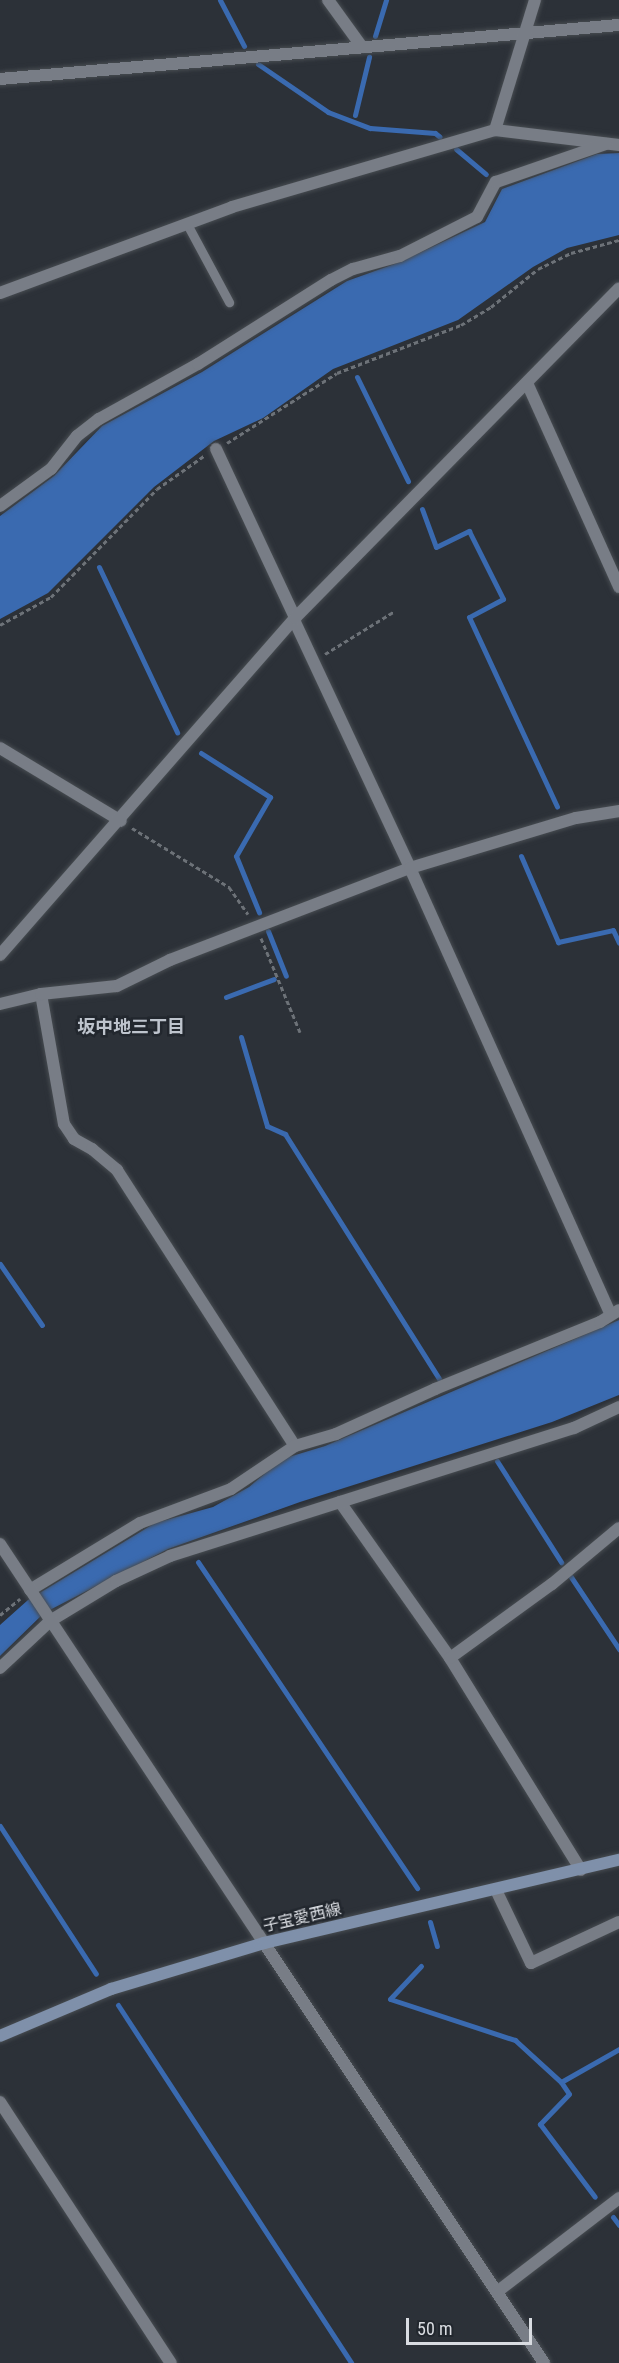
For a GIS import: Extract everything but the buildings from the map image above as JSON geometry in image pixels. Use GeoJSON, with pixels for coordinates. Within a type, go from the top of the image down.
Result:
{"type":"FeatureCollection","features":[{"type":"Feature","properties":{"kind":"main road","name":"子宝愛西線"},"geometry":{"type":"LineString","coordinates":[[0,2036],[111,1989],[264,1943],[619,1860]]}},
{"type":"Feature","properties":{"kind":"street"},"geometry":{"type":"LineString","coordinates":[[328,0],[362,47]]}},
{"type":"Feature","properties":{"kind":"street"},"geometry":{"type":"LineString","coordinates":[[495,130],[535,0]]}},
{"type":"Feature","properties":{"kind":"street"},"geometry":{"type":"LineString","coordinates":[[0,79],[619,25]]}},
{"type":"Feature","properties":{"kind":"street"},"geometry":{"type":"LineString","coordinates":[[0,292],[187,224],[495,130],[619,145]]}},
{"type":"Feature","properties":{"kind":"street"},"geometry":{"type":"LineString","coordinates":[[0,506],[51,469],[77,436],[99,419],[198,364],[331,280],[352,268],[400,256],[477,217],[496,182],[606,144]]}},
{"type":"Feature","properties":{"kind":"street"},"geometry":{"type":"LineString","coordinates":[[0,955],[121,821],[294,619],[619,288]]}},
{"type":"Feature","properties":{"kind":"street"},"geometry":{"type":"LineString","coordinates":[[527,383],[619,587]]}},
{"type":"Feature","properties":{"kind":"street"},"geometry":{"type":"LineString","coordinates":[[30,1590],[140,1523],[231,1489],[295,1446],[336,1434],[600,1322],[614,1311],[216,449]]}},
{"type":"Feature","properties":{"kind":"street"},"geometry":{"type":"LineString","coordinates":[[0,748],[121,821]]}},
{"type":"Feature","properties":{"kind":"street"},"geometry":{"type":"LineString","coordinates":[[0,1004],[41,994],[117,986],[256,927],[410,868],[576,818],[619,811]]}},
{"type":"Feature","properties":{"kind":"street"},"geometry":{"type":"LineString","coordinates":[[41,994],[64,1124],[74,1139],[117,1170],[295,1446]]}},
{"type":"Feature","properties":{"kind":"street"},"geometry":{"type":"LineString","coordinates":[[0,1668],[49,1619],[116,1581],[170,1556],[574,1428],[619,1407]]}},
{"type":"Feature","properties":{"kind":"street"},"geometry":{"type":"LineString","coordinates":[[340,1502],[450,1658],[581,1870]]}},
{"type":"Feature","properties":{"kind":"street"},"geometry":{"type":"LineString","coordinates":[[450,1658],[552,1584],[619,1528]]}},
{"type":"Feature","properties":{"kind":"street"},"geometry":{"type":"LineString","coordinates":[[0,1544],[544,2363]]}},
{"type":"Feature","properties":{"kind":"street"},"geometry":{"type":"LineString","coordinates":[[496,1890],[531,1963],[619,1922]]}},
{"type":"Feature","properties":{"kind":"street"},"geometry":{"type":"LineString","coordinates":[[0,2103],[171,2363]]}},
{"type":"Feature","properties":{"kind":"street"},"geometry":{"type":"LineString","coordinates":[[498,2291],[619,2198]]}},
{"type":"Feature","properties":{"kind":"lane"},"geometry":{"type":"LineString","coordinates":[[187,224],[229,302]]}},
{"type":"Feature","properties":{"kind":"path"},"geometry":{"type":"LineString","coordinates":[[0,625],[51,597],[157,489],[190,462],[265,422],[337,373],[460,325],[491,307],[538,269],[571,253],[619,240]]}},
{"type":"Feature","properties":{"kind":"path"},"geometry":{"type":"LineString","coordinates":[[313,662],[395,611]]}},
{"type":"Feature","properties":{"kind":"path"},"geometry":{"type":"LineString","coordinates":[[121,821],[229,887],[256,927],[300,1032]]}},
{"type":"Feature","properties":{"kind":"path"},"geometry":{"type":"LineString","coordinates":[[0,1615],[30,1590]]}},
{"type":"Feature","properties":{"kind":"water"},"geometry":{"type":"Polygon","coordinates":[[[619,153],[619,235],[567,248],[533,267],[458,320],[333,369],[263,418],[214,441],[154,487],[48,593],[0,619],[0,516],[54,476],[102,426],[202,372],[347,281],[400,262],[485,222],[502,189],[597,154],[619,153]]]}},
{"type":"Feature","properties":{"kind":"water"},"geometry":{"type":"Polygon","coordinates":[[[619,1320],[619,1395],[552,1422],[300,1502],[168,1549],[44,1613],[0,1656],[0,1625],[28,1600],[155,1523],[213,1507],[249,1487],[282,1459],[325,1446],[619,1320]]]}},
{"type":"Feature","properties":{"kind":"waterway"},"geometry":{"type":"LineString","coordinates":[[220,0],[244,46]]}},
{"type":"Feature","properties":{"kind":"waterway"},"geometry":{"type":"LineString","coordinates":[[375,36],[386,0]]}},
{"type":"Feature","properties":{"kind":"waterway"},"geometry":{"type":"LineString","coordinates":[[355,115],[369,57]]}},
{"type":"Feature","properties":{"kind":"waterway"},"geometry":{"type":"LineString","coordinates":[[258,64],[328,112],[370,128],[435,133],[440,137]]}},
{"type":"Feature","properties":{"kind":"waterway"},"geometry":{"type":"LineString","coordinates":[[456,149],[486,174]]}},
{"type":"Feature","properties":{"kind":"waterway"},"geometry":{"type":"LineString","coordinates":[[357,377],[408,481]]}},
{"type":"Feature","properties":{"kind":"waterway"},"geometry":{"type":"LineString","coordinates":[[422,509],[436,547],[469,531],[503,599],[469,617],[557,807]]}},
{"type":"Feature","properties":{"kind":"waterway"},"geometry":{"type":"LineString","coordinates":[[99,567],[177,732]]}},
{"type":"Feature","properties":{"kind":"waterway"},"geometry":{"type":"LineString","coordinates":[[201,753],[270,797],[236,856],[259,912]]}},
{"type":"Feature","properties":{"kind":"waterway"},"geometry":{"type":"LineString","coordinates":[[521,856],[558,942],[613,930],[619,943]]}},
{"type":"Feature","properties":{"kind":"waterway"},"geometry":{"type":"LineString","coordinates":[[268,931],[286,976]]}},
{"type":"Feature","properties":{"kind":"waterway"},"geometry":{"type":"LineString","coordinates":[[226,997],[274,979]]}},
{"type":"Feature","properties":{"kind":"waterway"},"geometry":{"type":"LineString","coordinates":[[241,1037],[267,1126],[285,1134],[439,1379]]}},
{"type":"Feature","properties":{"kind":"waterway"},"geometry":{"type":"LineString","coordinates":[[0,1264],[42,1325]]}},
{"type":"Feature","properties":{"kind":"waterway"},"geometry":{"type":"LineString","coordinates":[[497,1461],[561,1562]]}},
{"type":"Feature","properties":{"kind":"waterway"},"geometry":{"type":"LineString","coordinates":[[198,1562],[417,1888]]}},
{"type":"Feature","properties":{"kind":"waterway"},"geometry":{"type":"LineString","coordinates":[[571,1577],[619,1649]]}},
{"type":"Feature","properties":{"kind":"waterway"},"geometry":{"type":"LineString","coordinates":[[0,1826],[96,1974]]}},
{"type":"Feature","properties":{"kind":"waterway"},"geometry":{"type":"LineString","coordinates":[[430,1922],[437,1946]]}},
{"type":"Feature","properties":{"kind":"waterway"},"geometry":{"type":"LineString","coordinates":[[421,1966],[390,1999],[515,2040],[561,2082],[569,2094],[540,2124],[595,2197]]}},
{"type":"Feature","properties":{"kind":"waterway"},"geometry":{"type":"LineString","coordinates":[[118,2005],[351,2363]]}},
{"type":"Feature","properties":{"kind":"waterway"},"geometry":{"type":"LineString","coordinates":[[561,2082],[619,2049]]}},
{"type":"Feature","properties":{"kind":"waterway"},"geometry":{"type":"LineString","coordinates":[[613,2217],[619,2225]]}},
{"type":"Feature","properties":{"kind":"district","name":"坂中地三丁目"},"geometry":{"type":"Point","coordinates":[131,1027]}}]}
